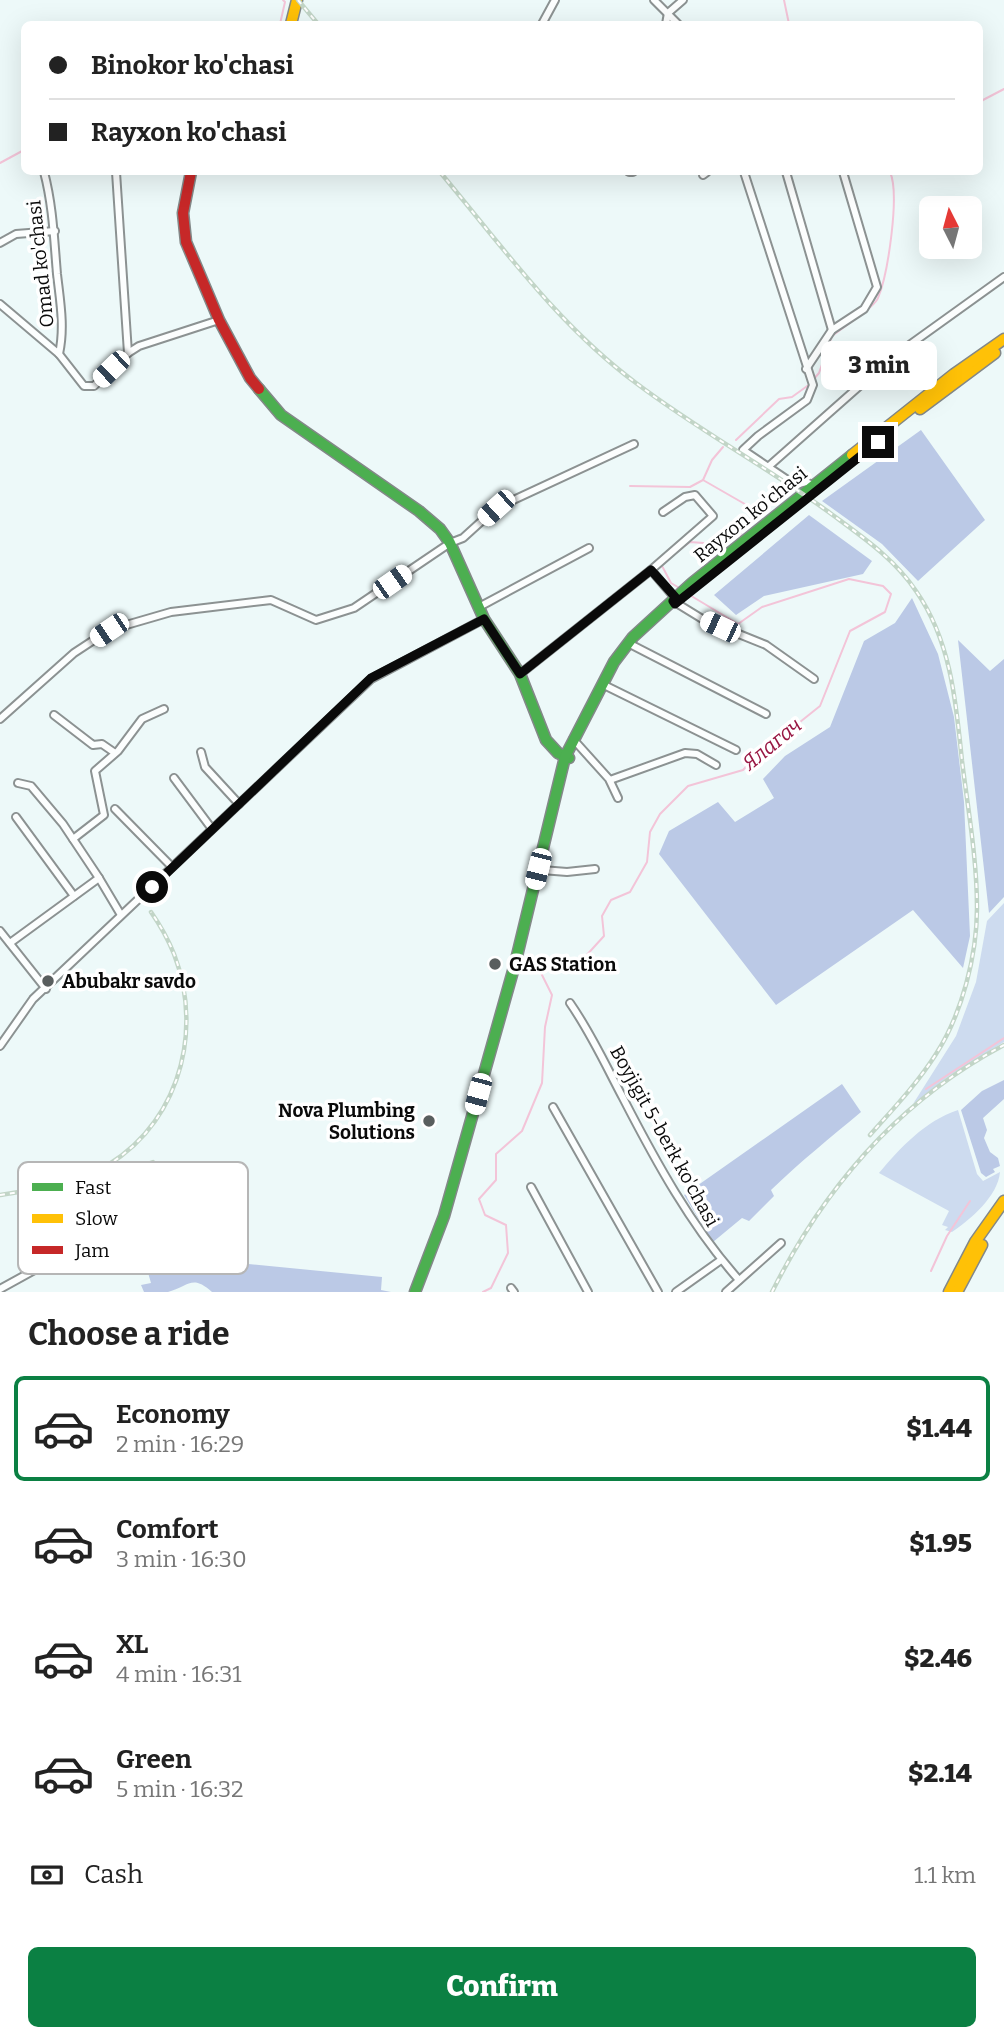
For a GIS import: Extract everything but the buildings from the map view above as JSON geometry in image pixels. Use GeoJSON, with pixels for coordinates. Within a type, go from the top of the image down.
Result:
{"type":"FeatureCollection","features":[{"type":"Feature","properties":{"kind":"main road"},"geometry":{"type":"LineString","coordinates":[[292,21],[298,0]]}},
{"type":"Feature","properties":{"kind":"main road"},"geometry":{"type":"LineString","coordinates":[[190,175],[184,198],[184,233],[189,251],[219,320],[250,378],[276,410],[419,511],[440,529],[450,543],[484,619],[520,674],[546,740],[554,750],[567,758]]}},
{"type":"Feature","properties":{"kind":"main road","name":"Rayxon ko'chasi"},"geometry":{"type":"LineString","coordinates":[[567,758],[604,685],[630,644],[694,585],[954,374],[1004,339]]}},
{"type":"Feature","properties":{"kind":"main road","name":"Rayxon ko'chasi"},"geometry":{"type":"LineString","coordinates":[[816,487],[1004,346]]}},
{"type":"Feature","properties":{"kind":"main road"},"geometry":{"type":"LineString","coordinates":[[516,964],[542,870],[567,758]]}},
{"type":"Feature","properties":{"kind":"main road"},"geometry":{"type":"LineString","coordinates":[[417,1292],[449,1216],[511,984],[567,758]]}},
{"type":"Feature","properties":{"kind":"main road"},"geometry":{"type":"LineString","coordinates":[[954,1290],[975,1242],[1004,1201]]}},
{"type":"Feature","properties":{"kind":"main road"},"geometry":{"type":"LineString","coordinates":[[954,1290],[1004,1212]]}},
{"type":"Feature","properties":{"kind":"street"},"geometry":{"type":"LineString","coordinates":[[544,21],[555,0]]}},
{"type":"Feature","properties":{"kind":"street"},"geometry":{"type":"LineString","coordinates":[[654,0],[675,21]]}},
{"type":"Feature","properties":{"kind":"street"},"geometry":{"type":"LineString","coordinates":[[667,21],[668,13],[684,0]]}},
{"type":"Feature","properties":{"kind":"street","name":"Omad ko'chasi"},"geometry":{"type":"LineString","coordinates":[[45,175],[55,231],[63,336],[59,354]]}},
{"type":"Feature","properties":{"kind":"street"},"geometry":{"type":"LineString","coordinates":[[116,175],[128,353]]}},
{"type":"Feature","properties":{"kind":"street"},"geometry":{"type":"LineString","coordinates":[[745,175],[813,385],[807,400],[743,450],[795,485],[807,482],[816,487]]}},
{"type":"Feature","properties":{"kind":"street"},"geometry":{"type":"LineString","coordinates":[[787,175],[832,330]]}},
{"type":"Feature","properties":{"kind":"street"},"geometry":{"type":"LineString","coordinates":[[807,370],[832,330],[864,309],[877,287],[844,175]]}},
{"type":"Feature","properties":{"kind":"street"},"geometry":{"type":"LineString","coordinates":[[0,243],[16,234],[55,231]]}},
{"type":"Feature","properties":{"kind":"street"},"geometry":{"type":"LineString","coordinates":[[768,467],[890,359],[1004,277]]}},
{"type":"Feature","properties":{"kind":"street","name":"Omad ko'chasi"},"geometry":{"type":"LineString","coordinates":[[0,304],[59,354],[85,386],[94,386],[139,346],[219,320]]}},
{"type":"Feature","properties":{"kind":"street"},"geometry":{"type":"LineString","coordinates":[[0,719],[74,653],[109,630],[171,612],[271,600],[316,620],[354,608],[450,543],[463,538],[496,508],[634,444]]}},
{"type":"Feature","properties":{"kind":"street","name":"Rayxon ko'chasi"},"geometry":{"type":"LineString","coordinates":[[520,674],[651,570],[713,516],[695,495],[685,497],[663,512]]}},
{"type":"Feature","properties":{"kind":"street"},"geometry":{"type":"LineString","coordinates":[[479,607],[589,548]]}},
{"type":"Feature","properties":{"kind":"street"},"geometry":{"type":"LineString","coordinates":[[651,570],[677,599],[735,634],[766,645],[814,679]]}},
{"type":"Feature","properties":{"kind":"street"},"geometry":{"type":"LineString","coordinates":[[0,1046],[33,999],[371,678],[484,619]]}},
{"type":"Feature","properties":{"kind":"street"},"geometry":{"type":"LineString","coordinates":[[630,644],[766,714]]}},
{"type":"Feature","properties":{"kind":"street"},"geometry":{"type":"LineString","coordinates":[[604,685],[736,750]]}},
{"type":"Feature","properties":{"kind":"street"},"geometry":{"type":"LineString","coordinates":[[73,839],[104,815],[95,771],[115,753],[142,719],[164,709]]}},
{"type":"Feature","properties":{"kind":"street"},"geometry":{"type":"LineString","coordinates":[[54,715],[93,745],[102,744],[115,753]]}},
{"type":"Feature","properties":{"kind":"street"},"geometry":{"type":"LineString","coordinates":[[575,740],[610,780],[618,798]]}},
{"type":"Feature","properties":{"kind":"street"},"geometry":{"type":"LineString","coordinates":[[201,752],[205,767],[239,804]]}},
{"type":"Feature","properties":{"kind":"street"},"geometry":{"type":"LineString","coordinates":[[610,780],[685,753],[698,754],[716,765]]}},
{"type":"Feature","properties":{"kind":"street"},"geometry":{"type":"LineString","coordinates":[[174,778],[212,829]]}},
{"type":"Feature","properties":{"kind":"street"},"geometry":{"type":"LineString","coordinates":[[18,783],[31,786],[73,839],[121,915]]}},
{"type":"Feature","properties":{"kind":"street"},"geometry":{"type":"LineString","coordinates":[[116,809],[172,867]]}},
{"type":"Feature","properties":{"kind":"street"},"geometry":{"type":"LineString","coordinates":[[16,817],[74,896]]}},
{"type":"Feature","properties":{"kind":"street"},"geometry":{"type":"LineString","coordinates":[[542,870],[567,872],[595,869]]}},
{"type":"Feature","properties":{"kind":"street"},"geometry":{"type":"LineString","coordinates":[[10,943],[99,878]]}},
{"type":"Feature","properties":{"kind":"street"},"geometry":{"type":"LineString","coordinates":[[0,931],[46,989]]}},
{"type":"Feature","properties":{"kind":"street","name":"Boyjigit 5-berk ko'chasi"},"geometry":{"type":"LineString","coordinates":[[570,1003],[584,1023],[677,1195],[709,1245],[739,1280]]}},
{"type":"Feature","properties":{"kind":"street"},"geometry":{"type":"LineString","coordinates":[[552,1107],[658,1292]]}},
{"type":"Feature","properties":{"kind":"street"},"geometry":{"type":"LineString","coordinates":[[531,1187],[588,1292]]}},
{"type":"Feature","properties":{"kind":"street"},"geometry":{"type":"LineString","coordinates":[[726,1292],[781,1243]]}},
{"type":"Feature","properties":{"kind":"street"},"geometry":{"type":"LineString","coordinates":[[676,1292],[721,1260]]}},
{"type":"Feature","properties":{"kind":"street"},"geometry":{"type":"LineString","coordinates":[[0,1289],[27,1274]]}},
{"type":"Feature","properties":{"kind":"shaded area"},"geometry":{"type":"Polygon","coordinates":[[[921,430],[985,520],[918,581],[882,544],[822,501],[921,430]]]}},
{"type":"Feature","properties":{"kind":"shaded area"},"geometry":{"type":"Polygon","coordinates":[[[809,515],[872,561],[863,574],[764,596],[736,615],[714,595],[809,515]]]}},
{"type":"Feature","properties":{"kind":"shaded area"},"geometry":{"type":"Polygon","coordinates":[[[912,598],[938,654],[954,717],[964,802],[970,936],[963,968],[913,910],[776,1005],[659,854],[669,831],[718,802],[735,822],[774,798],[763,779],[785,756],[830,727],[864,641],[895,623],[912,598]]]}},
{"type":"Feature","properties":{"kind":"shaded area"},"geometry":{"type":"Polygon","coordinates":[[[958,640],[990,671],[1004,659],[1004,897],[989,913],[958,640]]]}},
{"type":"Feature","properties":{"kind":"shaded area"},"geometry":{"type":"Polygon","coordinates":[[[1004,903],[1004,1042],[949,1076],[913,1104],[956,1036],[976,982],[987,921],[1004,903]]]}},
{"type":"Feature","properties":{"kind":"shaded area"},"geometry":{"type":"Polygon","coordinates":[[[1004,1080],[1004,1099],[983,1118],[987,1130],[984,1138],[990,1152],[998,1158],[1000,1166],[986,1177],[981,1173],[961,1110],[982,1091],[1004,1080]]]}},
{"type":"Feature","properties":{"kind":"shaded area"},"geometry":{"type":"Polygon","coordinates":[[[842,1084],[861,1112],[771,1190],[774,1196],[749,1221],[742,1218],[713,1242],[684,1195],[842,1084]]]}},
{"type":"Feature","properties":{"kind":"shaded area"},"geometry":{"type":"Polygon","coordinates":[[[958,1110],[977,1174],[983,1181],[1000,1172],[989,1198],[975,1214],[952,1232],[945,1230],[948,1227],[942,1225],[949,1211],[879,1173],[924,1128],[958,1110]]]}},
{"type":"Feature","properties":{"kind":"shaded area"},"geometry":{"type":"Polygon","coordinates":[[[248,1264],[382,1277],[381,1290],[391,1292],[212,1292],[200,1284],[190,1283],[168,1292],[144,1292],[141,1285],[151,1283],[148,1274],[248,1274],[248,1264]]]}},
{"type":"Feature","properties":{"kind":"waterway"},"geometry":{"type":"LineString","coordinates":[[281,21],[285,2],[283,0]]}},
{"type":"Feature","properties":{"kind":"waterway"},"geometry":{"type":"LineString","coordinates":[[784,0],[788,21]]}},
{"type":"Feature","properties":{"kind":"waterway"},"geometry":{"type":"LineString","coordinates":[[983,100],[1004,89]]}},
{"type":"Feature","properties":{"kind":"waterway"},"geometry":{"type":"LineString","coordinates":[[0,163],[21,152]]}},
{"type":"Feature","properties":{"kind":"waterway"},"geometry":{"type":"LineString","coordinates":[[867,310],[878,298],[889,253],[894,198],[891,175]]}},
{"type":"Feature","properties":{"kind":"waterway"},"geometry":{"type":"LineString","coordinates":[[813,380],[819,373],[832,336],[862,314]]}},
{"type":"Feature","properties":{"kind":"waterway"},"geometry":{"type":"LineString","coordinates":[[736,440],[779,399],[792,397],[810,384]]}},
{"type":"Feature","properties":{"kind":"waterway"},"geometry":{"type":"LineString","coordinates":[[630,486],[690,487],[703,480],[712,460],[723,447]]}},
{"type":"Feature","properties":{"kind":"waterway","name":"Ялагач"},"geometry":{"type":"LineString","coordinates":[[674,554],[690,542],[717,544],[740,535],[752,517],[750,507],[703,480]]}},
{"type":"Feature","properties":{"kind":"waterway","name":"Ялагач"},"geometry":{"type":"LineString","coordinates":[[661,564],[671,583],[681,589]]}},
{"type":"Feature","properties":{"kind":"waterway","name":"Ялагач"},"geometry":{"type":"LineString","coordinates":[[483,1292],[491,1288],[508,1253],[506,1225],[485,1215],[479,1199],[496,1180],[496,1154],[522,1131],[542,1083],[545,1027],[552,995],[541,973],[556,959],[584,958],[604,936],[602,916],[611,900],[630,892],[647,862],[650,832],[660,814],[688,786],[743,770],[772,739],[820,706],[850,631],[885,612],[891,594],[883,586],[849,579],[762,607],[738,624],[688,594]]}},
{"type":"Feature","properties":{"kind":"waterway"},"geometry":{"type":"LineString","coordinates":[[926,1089],[1004,1038]]}},
{"type":"Feature","properties":{"kind":"waterway"},"geometry":{"type":"LineString","coordinates":[[931,1271],[947,1236],[970,1201]]}},
{"type":"Feature","properties":{"kind":"railway"},"geometry":{"type":"LineString","coordinates":[[298,0],[316,21]]}},
{"type":"Feature","properties":{"kind":"railway"},"geometry":{"type":"LineString","coordinates":[[442,175],[532,283],[581,336],[636,383],[806,496],[876,548],[898,568],[916,591],[937,630],[954,694],[972,834],[977,890],[974,945],[966,984],[945,1038],[921,1076],[870,1135]]}},
{"type":"Feature","properties":{"kind":"railway"},"geometry":{"type":"LineString","coordinates":[[111,1162],[145,1134],[163,1108],[176,1080],[184,1049],[186,1018],[183,986],[174,954],[151,912]]}},
{"type":"Feature","properties":{"kind":"railway"},"geometry":{"type":"LineString","coordinates":[[772,1292],[816,1217],[868,1150],[931,1092],[1004,1045]]}},
{"type":"Feature","properties":{"kind":"railway"},"geometry":{"type":"LineString","coordinates":[[0,1195],[18,1192]]}},
{"type":"Feature","properties":{"kind":"traffic: fast"},"geometry":{"type":"LineString","coordinates":[[259,389],[281,415],[419,511],[440,529],[450,543],[484,619],[520,674],[546,740],[558,753],[569,758]]}},
{"type":"Feature","properties":{"kind":"traffic: fast"},"geometry":{"type":"LineString","coordinates":[[415,1292],[444,1216],[515,964],[565,757],[614,662],[633,637],[692,583],[852,455]]}},
{"type":"Feature","properties":{"kind":"traffic: slow"},"geometry":{"type":"LineString","coordinates":[[292,21],[297,0]]}},
{"type":"Feature","properties":{"kind":"traffic: slow"},"geometry":{"type":"LineString","coordinates":[[852,455],[954,374],[1004,339]]}},
{"type":"Feature","properties":{"kind":"traffic: slow"},"geometry":{"type":"LineString","coordinates":[[920,409],[995,353]]}},
{"type":"Feature","properties":{"kind":"traffic: slow"},"geometry":{"type":"LineString","coordinates":[[949,1292],[975,1242],[1004,1201]]}},
{"type":"Feature","properties":{"kind":"traffic: slow"},"geometry":{"type":"LineString","coordinates":[[957,1292],[982,1245]]}},
{"type":"Feature","properties":{"kind":"traffic: jam"},"geometry":{"type":"LineString","coordinates":[[190,175],[183,213],[186,242],[219,320],[250,378],[259,389]]}},
{"type":"Feature","properties":{"kind":"place","name":"GAS Station"},"geometry":{"type":"Point","coordinates":[495,964]}},
{"type":"Feature","properties":{"kind":"place","name":"Abubakr savdo"},"geometry":{"type":"Point","coordinates":[48,981]}},
{"type":"Feature","properties":{"kind":"place","name":"Nova Plumbing Solutions"},"geometry":{"type":"Point","coordinates":[429,1121]}},
{"type":"Feature","properties":{"kind":"route"},"geometry":{"type":"LineString","coordinates":[[152,887],[371,678],[484,619],[520,674],[651,570],[676,598],[673,601],[675,604],[878,442]]}}]}
